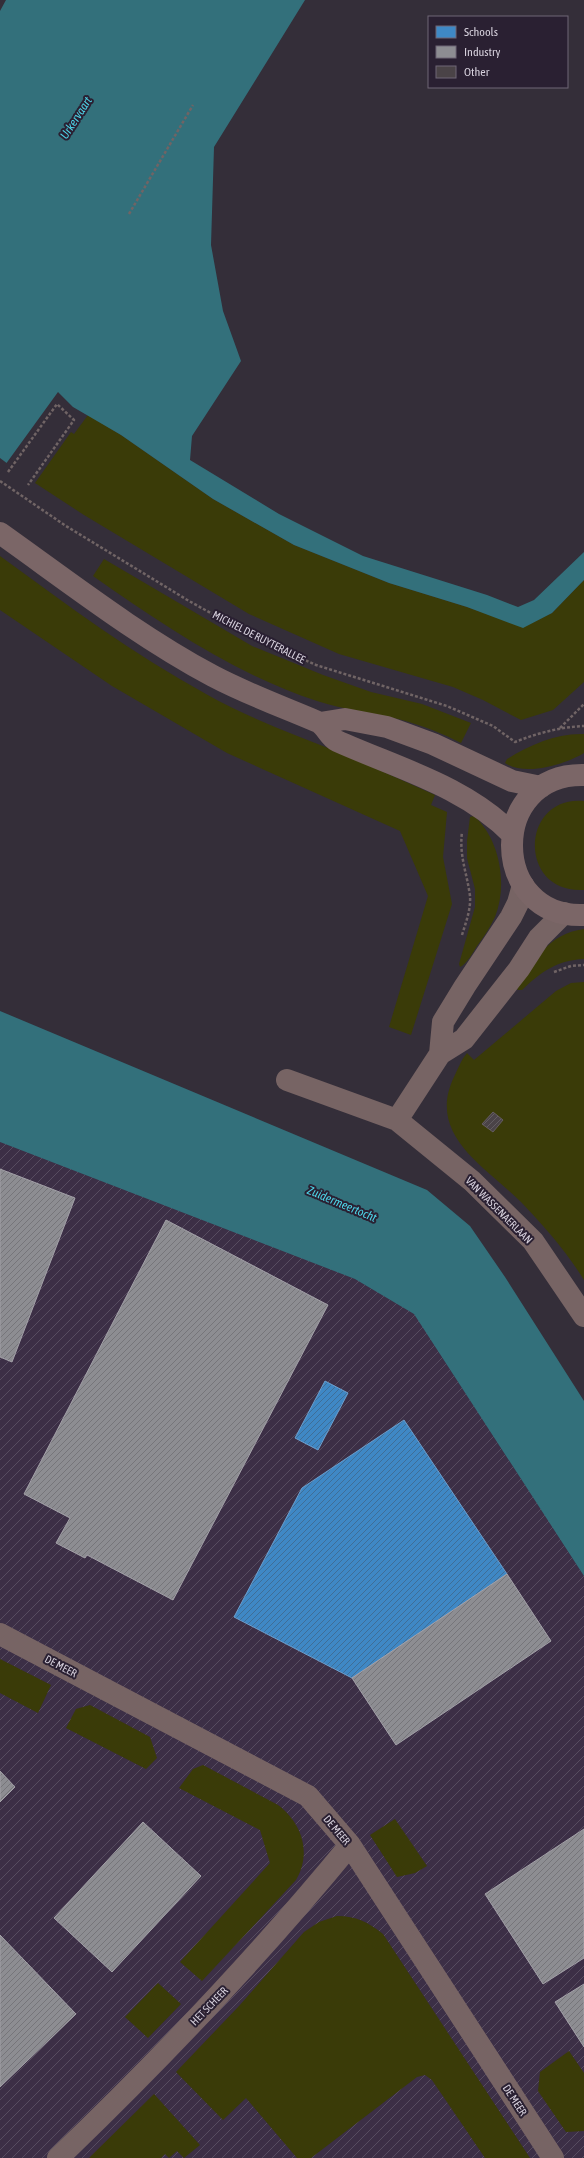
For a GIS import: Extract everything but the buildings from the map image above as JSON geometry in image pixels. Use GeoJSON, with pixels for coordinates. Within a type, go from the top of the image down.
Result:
{"type":"FeatureCollection","features":[{"type":"Feature","properties":{"kind":"main road"},"geometry":{"type":"LineString","coordinates":[[0,533],[177,655],[212,676],[253,696],[320,723],[335,740],[385,760],[476,804],[512,834]]}},
{"type":"Feature","properties":{"kind":"main road"},"geometry":{"type":"LineString","coordinates":[[320,723],[345,719],[387,727],[433,744],[512,781],[541,787]]}},
{"type":"Feature","properties":{"kind":"main road"},"geometry":{"type":"LineString","coordinates":[[574,914],[541,903],[523,885],[514,865],[511,849],[512,834],[522,808],[541,787],[561,778],[584,775]]}},
{"type":"Feature","properties":{"kind":"street"},"geometry":{"type":"LineString","coordinates":[[440,1054],[444,1022],[468,980],[511,917],[518,903],[523,885]]}},
{"type":"Feature","properties":{"kind":"street"},"geometry":{"type":"LineString","coordinates":[[397,1120],[440,1054],[464,1039],[505,987],[539,938],[574,914]]}},
{"type":"Feature","properties":{"kind":"street","name":"VAN WASSENAERLAAN"},"geometry":{"type":"LineString","coordinates":[[287,1080],[397,1120],[472,1181],[533,1241],[584,1316]]}},
{"type":"Feature","properties":{"kind":"street","name":"DE MEER"},"geometry":{"type":"LineString","coordinates":[[0,1634],[308,1796],[350,1845],[553,2158]]}},
{"type":"Feature","properties":{"kind":"street","name":"HET SCHEER"},"geometry":{"type":"LineString","coordinates":[[58,2158],[120,2098],[232,1983],[292,1916],[350,1845]]}},
{"type":"Feature","properties":{"kind":"path"},"geometry":{"type":"LineString","coordinates":[[129,214],[193,105]]}},
{"type":"Feature","properties":{"kind":"path"},"geometry":{"type":"LineString","coordinates":[[8,472],[57,404],[74,420],[28,485]]}},
{"type":"Feature","properties":{"kind":"path","name":"MICHIEL DE RUYTERALLEE"},"geometry":{"type":"LineString","coordinates":[[0,481],[66,526],[155,581],[254,637],[284,651],[350,676],[447,706],[493,726],[516,742],[559,729],[584,726]]}},
{"type":"Feature","properties":{"kind":"path"},"geometry":{"type":"LineString","coordinates":[[559,729],[584,704]]}},
{"type":"Feature","properties":{"kind":"path"},"geometry":{"type":"LineString","coordinates":[[461,936],[470,904],[461,849],[463,825]]}},
{"type":"Feature","properties":{"kind":"shaded area"},"geometry":{"type":"Polygon","coordinates":[[[88,415],[121,435],[213,499],[294,545],[389,583],[467,607],[523,627],[552,613],[584,580],[584,682],[553,710],[521,720],[483,700],[453,687],[339,654],[249,614],[84,515],[35,483],[71,432],[74,434],[88,415]]]}},
{"type":"Feature","properties":{"kind":"shaded area"},"geometry":{"type":"Polygon","coordinates":[[[0,556],[126,646],[179,679],[222,703],[435,795],[431,805],[447,812],[443,857],[452,904],[411,1035],[389,1027],[428,896],[400,831],[227,753],[112,686],[0,610],[0,556]]]}},
{"type":"Feature","properties":{"kind":"shaded area"},"geometry":{"type":"Polygon","coordinates":[[[104,559],[252,646],[323,675],[371,692],[422,704],[471,723],[461,743],[432,730],[402,720],[338,707],[317,701],[257,677],[200,647],[93,576],[104,559]]]}},
{"type":"Feature","properties":{"kind":"shaded area"},"geometry":{"type":"Polygon","coordinates":[[[574,734],[584,734],[584,753],[567,761],[556,765],[534,769],[513,767],[505,763],[507,759],[544,741],[574,734]]]}},
{"type":"Feature","properties":{"kind":"shaded area"},"geometry":{"type":"Polygon","coordinates":[[[584,801],[584,890],[562,887],[547,877],[538,862],[535,845],[538,828],[548,813],[563,803],[584,801]]]}},
{"type":"Feature","properties":{"kind":"shaded area"},"geometry":{"type":"Polygon","coordinates":[[[474,816],[490,837],[495,850],[499,863],[501,891],[499,904],[493,921],[470,958],[460,967],[459,964],[475,907],[475,889],[467,858],[467,841],[470,817],[474,816]]]}},
{"type":"Feature","properties":{"kind":"shaded area"},"geometry":{"type":"Polygon","coordinates":[[[584,929],[584,959],[566,962],[550,968],[522,990],[517,989],[544,950],[561,936],[584,929]]]}},
{"type":"Feature","properties":{"kind":"shaded area"},"geometry":{"type":"Polygon","coordinates":[[[584,982],[584,1280],[562,1249],[538,1220],[464,1148],[454,1133],[448,1116],[447,1098],[454,1077],[467,1053],[474,1060],[556,991],[571,983],[584,982]]]}},
{"type":"Feature","properties":{"kind":"shaded area"},"geometry":{"type":"Polygon","coordinates":[[[0,1071],[432,1261],[584,1492],[584,2158],[0,2158],[0,1071]]]}},
{"type":"Feature","properties":{"kind":"shaded area"},"geometry":{"type":"Polygon","coordinates":[[[0,1659],[51,1685],[38,1713],[0,1693],[0,1659]]]}},
{"type":"Feature","properties":{"kind":"shaded area"},"geometry":{"type":"Polygon","coordinates":[[[90,1705],[150,1737],[157,1758],[146,1769],[66,1728],[76,1709],[90,1705]]]}},
{"type":"Feature","properties":{"kind":"shaded area"},"geometry":{"type":"Polygon","coordinates":[[[203,1765],[278,1805],[293,1821],[302,1839],[304,1849],[301,1870],[296,1880],[202,1981],[180,1962],[270,1863],[260,1830],[179,1788],[193,1769],[203,1765]]]}},
{"type":"Feature","properties":{"kind":"shaded area"},"geometry":{"type":"Polygon","coordinates":[[[395,1819],[427,1866],[415,1873],[397,1877],[370,1835],[395,1819]]]}},
{"type":"Feature","properties":{"kind":"shaded area"},"geometry":{"type":"Polygon","coordinates":[[[337,1916],[362,1920],[383,1934],[530,2158],[485,2158],[432,2080],[425,2075],[417,2077],[311,2158],[297,2158],[246,2098],[223,2120],[176,2072],[239,2006],[304,1932],[319,1922],[337,1916]]]}},
{"type":"Feature","properties":{"kind":"shaded area"},"geometry":{"type":"Polygon","coordinates":[[[158,1983],[181,2004],[148,2038],[125,2017],[158,1983]]]}},
{"type":"Feature","properties":{"kind":"shaded area"},"geometry":{"type":"Polygon","coordinates":[[[569,2051],[584,2073],[584,2131],[566,2132],[538,2091],[540,2072],[569,2051]]]}},
{"type":"Feature","properties":{"kind":"shaded area"},"geometry":{"type":"Polygon","coordinates":[[[154,2094],[200,2145],[184,2158],[177,2151],[169,2158],[165,2154],[161,2158],[89,2158],[154,2094]]]}},
{"type":"Feature","properties":{"kind":"water","name":"Urkervaart"},"geometry":{"type":"Polygon","coordinates":[[[6,0],[305,0],[214,147],[211,245],[223,311],[241,361],[192,436],[190,460],[279,514],[363,556],[487,595],[518,607],[534,600],[584,552],[584,580],[552,613],[523,628],[467,607],[389,583],[294,545],[213,499],[121,435],[73,407],[58,392],[0,472],[0,11],[6,0]]]}},
{"type":"Feature","properties":{"kind":"water","name":"Zuidermeertocht"},"geometry":{"type":"Polygon","coordinates":[[[0,1011],[427,1190],[470,1226],[505,1277],[584,1401],[584,1576],[414,1314],[355,1279],[0,1142],[0,1011]]]}},
{"type":"Feature","properties":{"kind":"pier"},"geometry":{"type":"Polygon","coordinates":[[[0,458],[8,464],[0,474],[0,458]]]}}]}
